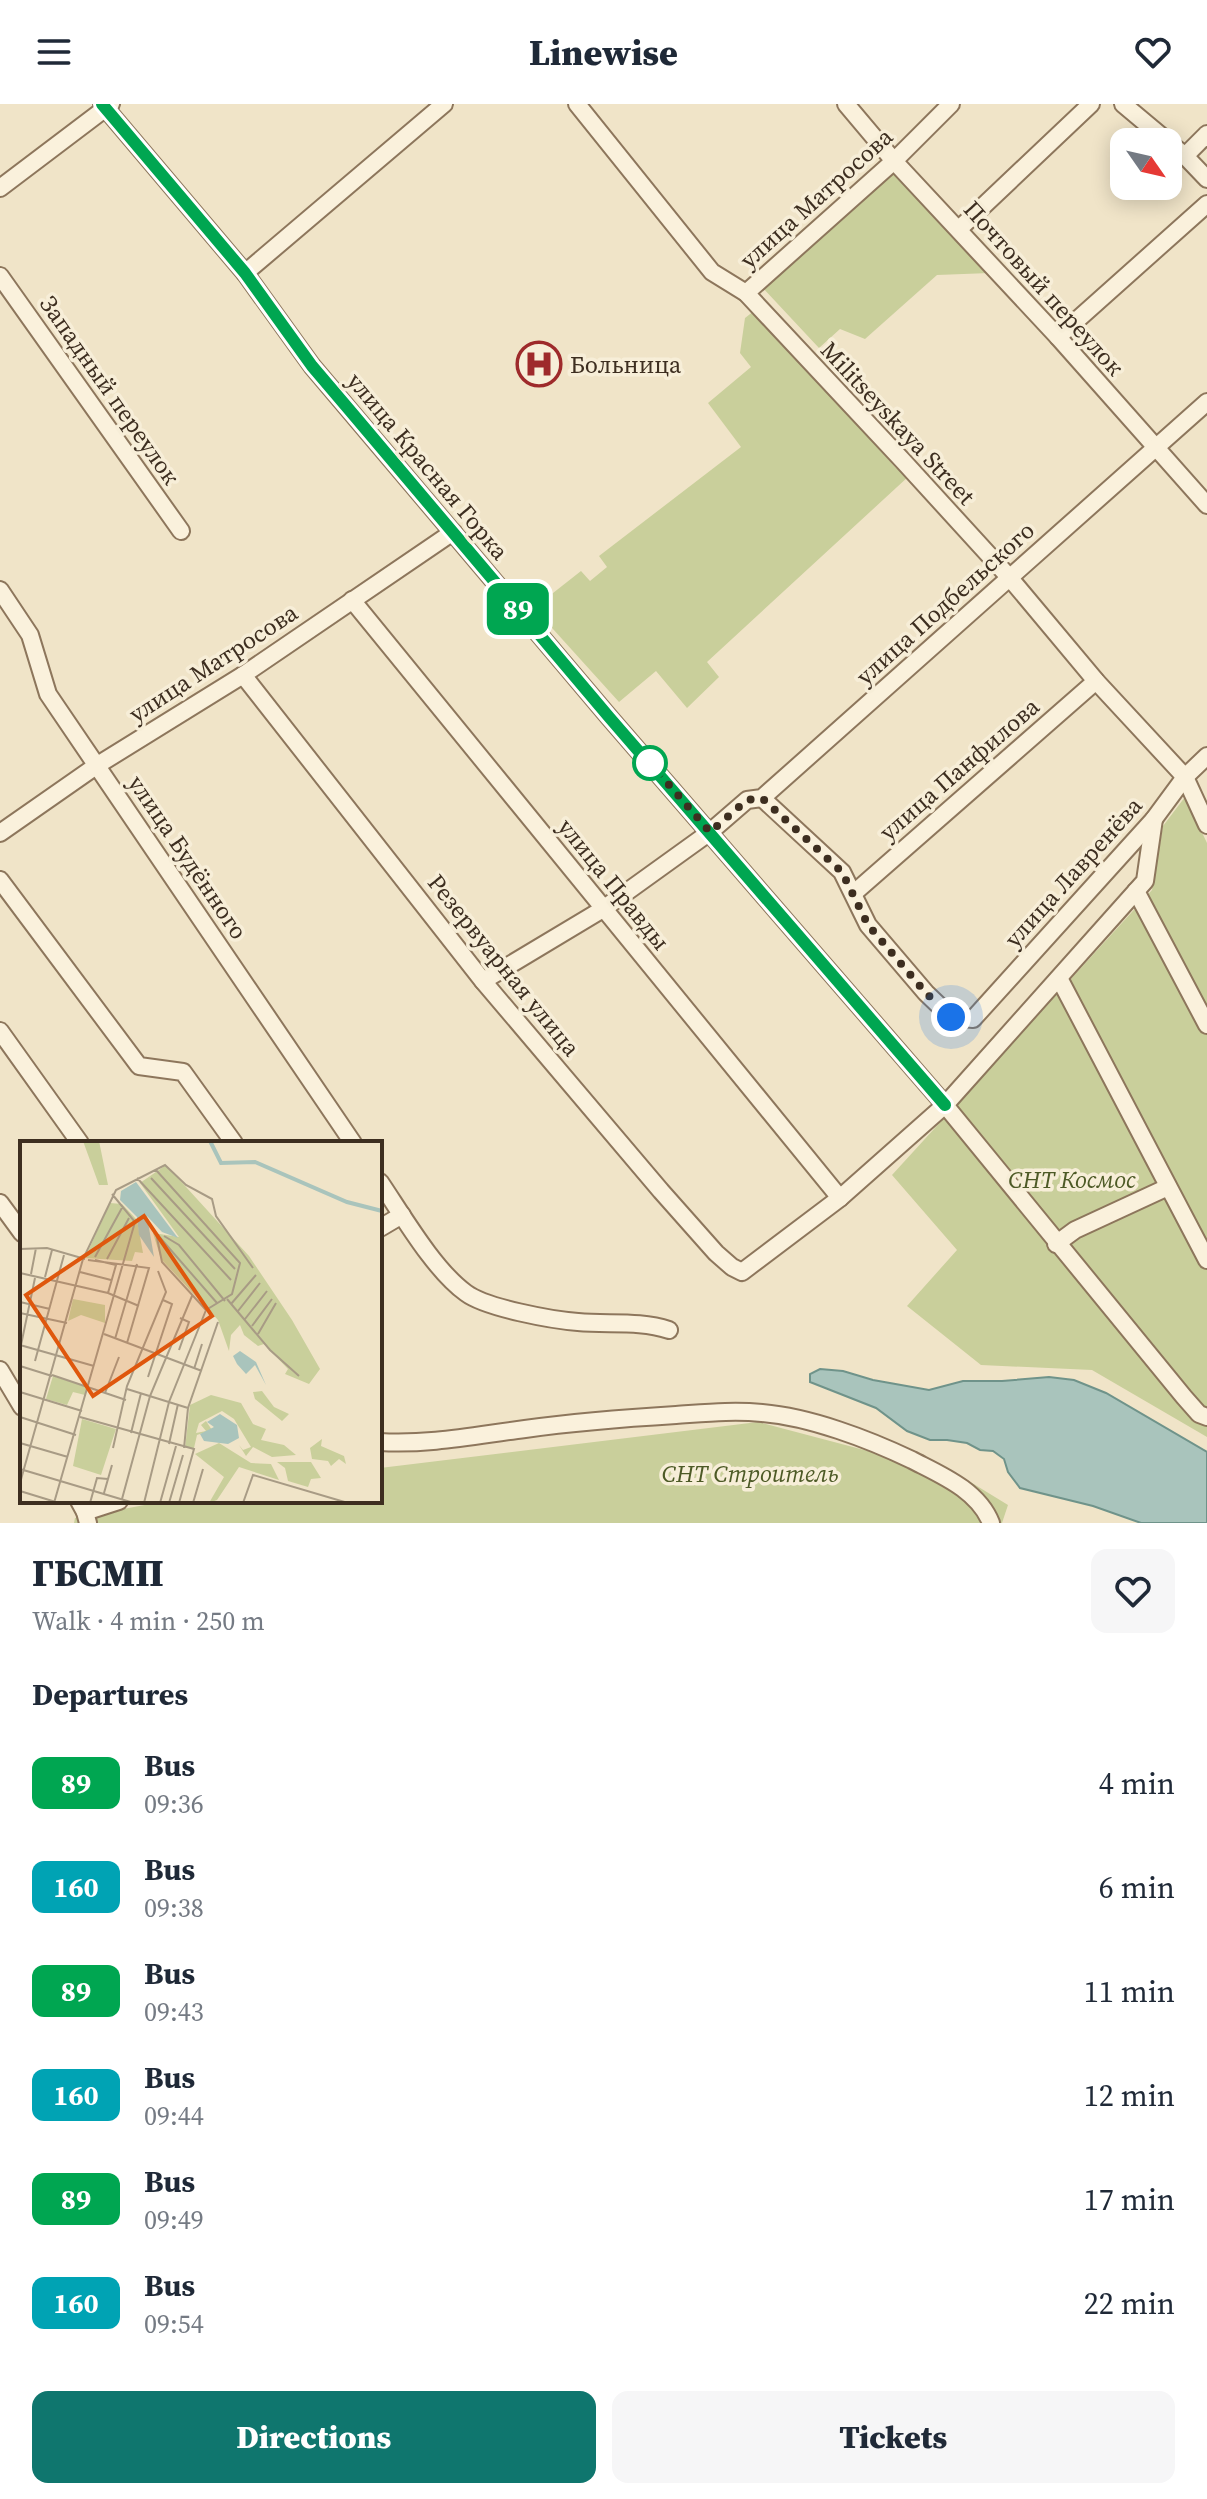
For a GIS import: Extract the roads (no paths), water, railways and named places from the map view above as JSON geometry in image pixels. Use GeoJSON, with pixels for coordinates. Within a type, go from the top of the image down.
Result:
{"type":"FeatureCollection","features":[{"type":"Feature","properties":{"kind":"street"},"geometry":{"type":"LineString","coordinates":[[245,273],[444,104]]}},
{"type":"Feature","properties":{"kind":"street","name":"Militseyskaya Street"},"geometry":{"type":"LineString","coordinates":[[577,104],[712,272],[746,293],[1009,577],[1096,681],[1185,777],[1207,825]]}},
{"type":"Feature","properties":{"kind":"street","name":"Почтовый переулок"},"geometry":{"type":"LineString","coordinates":[[846,104],[894,161],[1058,337],[1207,505]]}},
{"type":"Feature","properties":{"kind":"street","name":"улица Матросова"},"geometry":{"type":"LineString","coordinates":[[746,293],[894,161],[951,104]]}},
{"type":"Feature","properties":{"kind":"street"},"geometry":{"type":"LineString","coordinates":[[959,229],[1091,104]]}},
{"type":"Feature","properties":{"kind":"street"},"geometry":{"type":"LineString","coordinates":[[1123,104],[1185,156],[1207,179]]}},
{"type":"Feature","properties":{"kind":"street"},"geometry":{"type":"LineString","coordinates":[[0,188],[106,105]]}},
{"type":"Feature","properties":{"kind":"street","name":"улица Красная Горка"},"geometry":{"type":"LineString","coordinates":[[106,105],[245,273],[312,366],[609,717],[945,1105],[1184,1397],[1199,1414],[1207,1417]]}},
{"type":"Feature","properties":{"kind":"street"},"geometry":{"type":"LineString","coordinates":[[1185,156],[1207,134]]}},
{"type":"Feature","properties":{"kind":"street"},"geometry":{"type":"LineString","coordinates":[[1058,337],[1207,204]]}},
{"type":"Feature","properties":{"kind":"street","name":"Западный переулок"},"geometry":{"type":"LineString","coordinates":[[0,276],[181,531]]}},
{"type":"Feature","properties":{"kind":"street","name":"улица Подбельского"},"geometry":{"type":"LineString","coordinates":[[483,981],[603,909],[710,832],[747,800],[762,798],[1207,402]]}},
{"type":"Feature","properties":{"kind":"street","name":"улица Матросова"},"geometry":{"type":"LineString","coordinates":[[0,833],[96,766],[243,675],[453,532]]}},
{"type":"Feature","properties":{"kind":"street","name":"улица Будённого"},"geometry":{"type":"LineString","coordinates":[[0,590],[30,635],[48,694],[352,1141]]}},
{"type":"Feature","properties":{"kind":"street","name":"улица Правды"},"geometry":{"type":"LineString","coordinates":[[352,600],[840,1198]]}},
{"type":"Feature","properties":{"kind":"street","name":"Резервуарная улица"},"geometry":{"type":"LineString","coordinates":[[243,675],[483,981],[716,1253],[742,1272],[840,1198]]}},
{"type":"Feature","properties":{"kind":"street","name":"улица Панфилова"},"geometry":{"type":"LineString","coordinates":[[854,893],[1096,681]]}},
{"type":"Feature","properties":{"kind":"street","name":"улица Лавренёва"},"geometry":{"type":"LineString","coordinates":[[854,893],[868,925],[926,993],[951,1017],[973,1019],[1154,819],[1185,777],[1207,756]]}},
{"type":"Feature","properties":{"kind":"street"},"geometry":{"type":"LineString","coordinates":[[762,798],[842,872],[854,893]]}},
{"type":"Feature","properties":{"kind":"street"},"geometry":{"type":"LineString","coordinates":[[840,1198],[945,1105],[1145,881],[1154,819]]}},
{"type":"Feature","properties":{"kind":"street"},"geometry":{"type":"LineString","coordinates":[[0,880],[139,1066],[183,1072],[233,1141]]}},
{"type":"Feature","properties":{"kind":"street"},"geometry":{"type":"LineString","coordinates":[[1136,891],[1207,1025]]}},
{"type":"Feature","properties":{"kind":"street"},"geometry":{"type":"LineString","coordinates":[[1059,978],[1207,1260]]}},
{"type":"Feature","properties":{"kind":"street"},"geometry":{"type":"LineString","coordinates":[[0,1031],[79,1141]]}},
{"type":"Feature","properties":{"kind":"street"},"geometry":{"type":"LineString","coordinates":[[382,1185],[449,1279],[469,1296],[545,1320],[650,1324],[669,1330]]}},
{"type":"Feature","properties":{"kind":"street"},"geometry":{"type":"LineString","coordinates":[[1056,1244],[1075,1230],[1168,1187]]}},
{"type":"Feature","properties":{"kind":"street"},"geometry":{"type":"LineString","coordinates":[[0,1203],[20,1230]]}},
{"type":"Feature","properties":{"kind":"street"},"geometry":{"type":"LineString","coordinates":[[382,1227],[402,1215]]}},
{"type":"Feature","properties":{"kind":"street"},"geometry":{"type":"LineString","coordinates":[[0,1370],[20,1404]]}},
{"type":"Feature","properties":{"kind":"street"},"geometry":{"type":"LineString","coordinates":[[382,1442],[421,1443],[562,1424],[643,1417],[762,1413],[799,1420],[896,1453],[955,1483],[978,1503],[991,1523]]}},
{"type":"Feature","properties":{"kind":"street"},"geometry":{"type":"LineString","coordinates":[[84,1512],[113,1503]]}},
{"type":"Feature","properties":{"kind":"water"},"geometry":{"type":"Polygon","coordinates":[[[820,1369],[929,1390],[963,1381],[1049,1377],[1074,1380],[1106,1393],[1207,1452],[1207,1523],[1141,1523],[1093,1506],[1020,1488],[1008,1472],[1004,1459],[993,1451],[980,1450],[967,1443],[930,1440],[907,1431],[876,1408],[810,1382],[810,1374],[820,1369]]]}},
{"type":"Feature","properties":{"kind":"place","name":"Больница"},"geometry":{"type":"Point","coordinates":[539,364]}},
{"type":"Feature","properties":{"kind":"park label","name":"СНТ Космос"},"geometry":{"type":"Point","coordinates":[1072,1179]}},
{"type":"Feature","properties":{"kind":"park label","name":"СНТ Строитель"},"geometry":{"type":"Point","coordinates":[750,1473]}}]}
